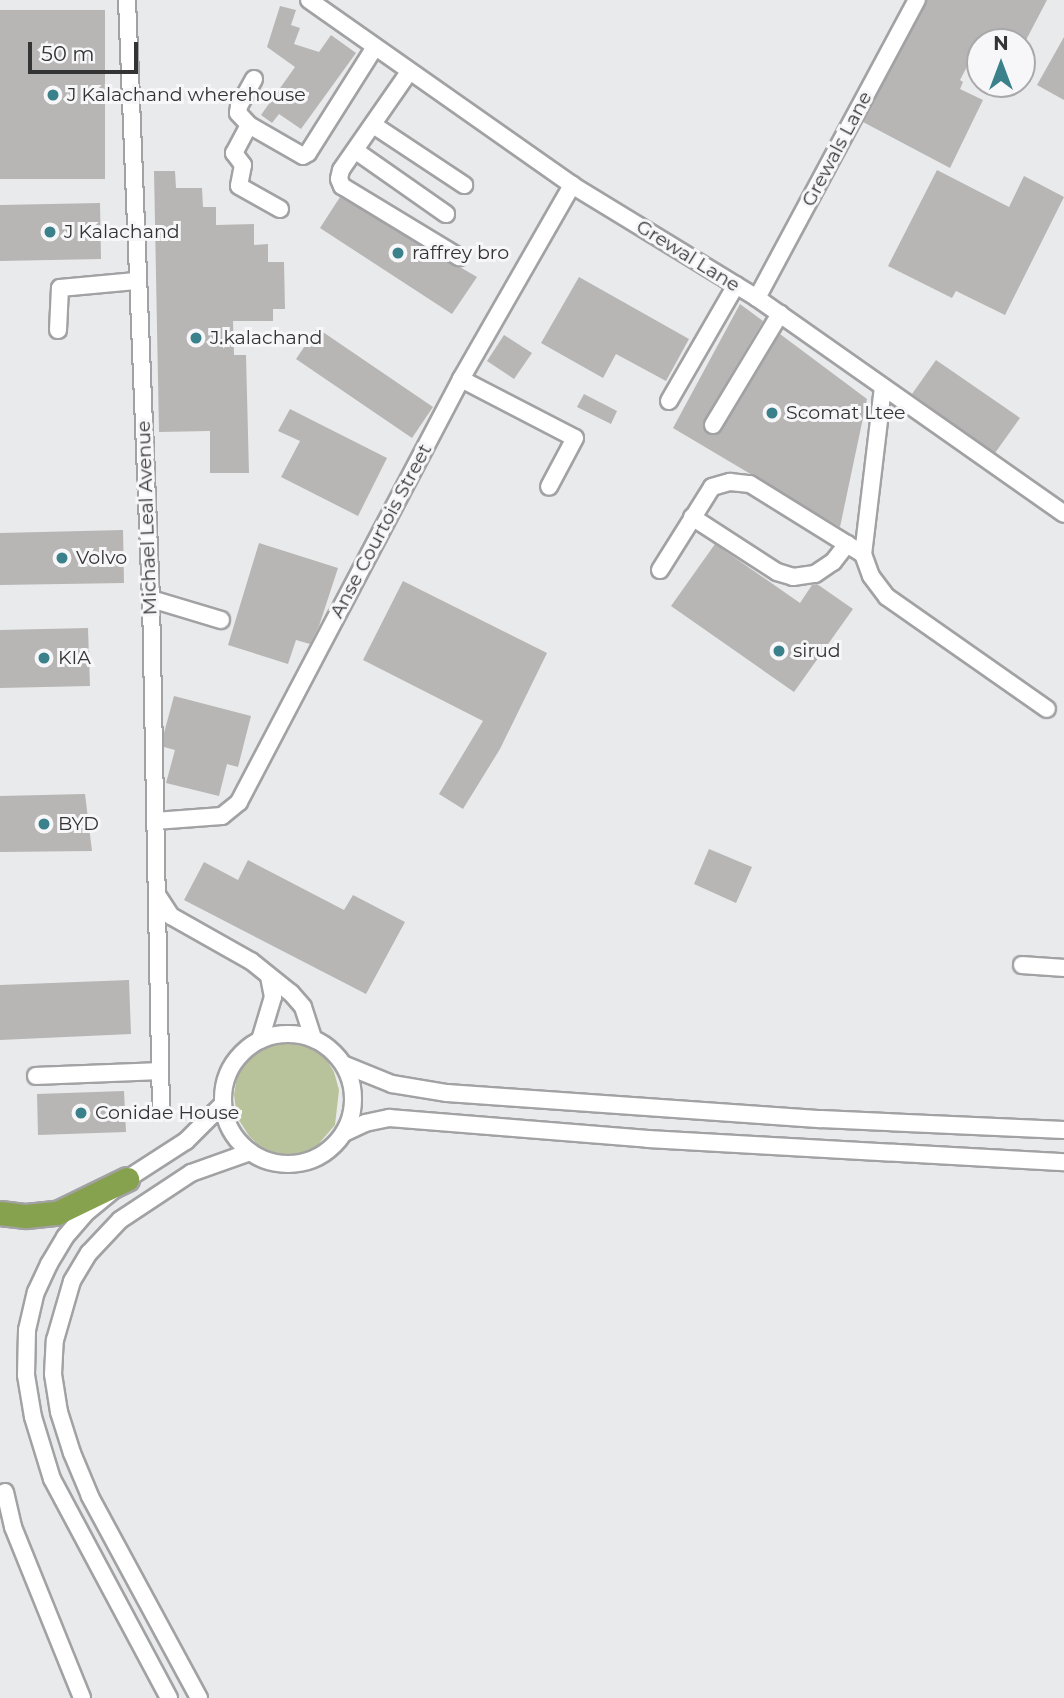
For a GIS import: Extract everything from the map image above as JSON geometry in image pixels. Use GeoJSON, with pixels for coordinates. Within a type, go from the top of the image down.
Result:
{"type":"FeatureCollection","features":[{"type":"Feature","properties":{"kind":"highway"},"geometry":{"type":"LineString","coordinates":[[0,1213],[26,1216],[57,1213],[127,1179]]}},
{"type":"Feature","properties":{"kind":"street","name":"Michael Leal Avenue"},"geometry":{"type":"LineString","coordinates":[[127,0],[150,599],[161,1111]]}},
{"type":"Feature","properties":{"kind":"street","name":"Grewal Lane"},"geometry":{"type":"LineString","coordinates":[[309,0],[572,185],[757,298],[1064,514]]}},
{"type":"Feature","properties":{"kind":"street","name":"Grewals Lane"},"geometry":{"type":"LineString","coordinates":[[757,298],[918,0]]}},
{"type":"Feature","properties":{"kind":"street"},"geometry":{"type":"LineString","coordinates":[[254,79],[238,113],[249,125],[303,156],[308,153],[375,47]]}},
{"type":"Feature","properties":{"kind":"street"},"geometry":{"type":"LineString","coordinates":[[409,72],[375,126],[341,170],[342,186],[459,257]]}},
{"type":"Feature","properties":{"kind":"street"},"geometry":{"type":"LineString","coordinates":[[249,125],[234,153],[243,165],[239,186],[280,209]]}},
{"type":"Feature","properties":{"kind":"street"},"geometry":{"type":"LineString","coordinates":[[375,126],[464,185]]}},
{"type":"Feature","properties":{"kind":"street"},"geometry":{"type":"LineString","coordinates":[[356,151],[446,214]]}},
{"type":"Feature","properties":{"kind":"street","name":"Anse Courtois Street"},"geometry":{"type":"LineString","coordinates":[[155,821],[222,816],[239,802],[461,379],[572,185]]}},
{"type":"Feature","properties":{"kind":"street"},"geometry":{"type":"LineString","coordinates":[[58,330],[60,288],[136,281]]}},
{"type":"Feature","properties":{"kind":"street"},"geometry":{"type":"LineString","coordinates":[[669,401],[736,285]]}},
{"type":"Feature","properties":{"kind":"street"},"geometry":{"type":"LineString","coordinates":[[713,425],[780,314]]}},
{"type":"Feature","properties":{"kind":"street"},"geometry":{"type":"LineString","coordinates":[[461,379],[575,438],[549,487]]}},
{"type":"Feature","properties":{"kind":"street"},"geometry":{"type":"LineString","coordinates":[[883,387],[863,554],[871,576],[887,597],[1047,709]]}},
{"type":"Feature","properties":{"kind":"street"},"geometry":{"type":"LineString","coordinates":[[660,570],[712,487],[730,482],[750,484],[863,554]]}},
{"type":"Feature","properties":{"kind":"street"},"geometry":{"type":"LineString","coordinates":[[692,517],[777,572],[793,577],[815,574],[834,562],[847,544]]}},
{"type":"Feature","properties":{"kind":"street"},"geometry":{"type":"LineString","coordinates":[[150,599],[221,620]]}},
{"type":"Feature","properties":{"kind":"street"},"geometry":{"type":"LineString","coordinates":[[158,896],[171,916],[251,961],[303,1007],[313,1038]]}},
{"type":"Feature","properties":{"kind":"street"},"geometry":{"type":"LineString","coordinates":[[1022,965],[1064,968]]}},
{"type":"Feature","properties":{"kind":"street"},"geometry":{"type":"LineString","coordinates":[[260,1040],[273,997],[270,977]]}},
{"type":"Feature","properties":{"kind":"street"},"geometry":{"type":"LineString","coordinates":[[277,1035],[313,1038],[331,1049],[345,1065],[354,1099],[344,1133],[333,1147],[302,1163],[275,1163],[250,1152],[231,1131],[223,1104],[228,1073],[246,1049],[260,1040],[277,1035]]}},
{"type":"Feature","properties":{"kind":"street"},"geometry":{"type":"LineString","coordinates":[[345,1065],[391,1084],[447,1093],[821,1119],[1064,1130]]}},
{"type":"Feature","properties":{"kind":"street"},"geometry":{"type":"LineString","coordinates":[[36,1076],[160,1071]]}},
{"type":"Feature","properties":{"kind":"street"},"geometry":{"type":"LineString","coordinates":[[169,1698],[52,1479],[35,1429],[26,1375],[27,1330],[36,1292],[65,1237],[88,1211],[127,1179],[186,1141],[223,1104]]}},
{"type":"Feature","properties":{"kind":"street"},"geometry":{"type":"LineString","coordinates":[[344,1133],[365,1123],[389,1118],[648,1139],[1064,1162]]}},
{"type":"Feature","properties":{"kind":"street"},"geometry":{"type":"LineString","coordinates":[[199,1698],[90,1496],[72,1453],[53,1374],[55,1340],[72,1281],[89,1253],[120,1220],[191,1173],[250,1152]]}},
{"type":"Feature","properties":{"kind":"street"},"geometry":{"type":"LineString","coordinates":[[5,1492],[13,1527],[82,1698]]}},
{"type":"Feature","properties":{"kind":"green space"},"geometry":{"type":"Polygon","coordinates":[[[279,1041],[296,1042],[313,1048],[325,1057],[334,1072],[339,1090],[335,1125],[315,1148],[301,1155],[283,1156],[263,1149],[249,1136],[237,1117],[234,1095],[237,1076],[246,1061],[261,1048],[279,1041]]]}},
{"type":"Feature","properties":{"kind":"building"},"geometry":{"type":"Polygon","coordinates":[[[927,0],[1047,0],[1032,28],[966,28],[966,69],[960,80],[963,82],[960,89],[966,92],[966,98],[983,100],[950,168],[863,122],[927,0]]]}},
{"type":"Feature","properties":{"kind":"building"},"geometry":{"type":"Polygon","coordinates":[[[280,6],[296,10],[291,25],[300,28],[294,44],[319,52],[331,35],[356,53],[301,129],[279,114],[272,123],[261,115],[295,67],[267,47],[280,6]]]}},
{"type":"Feature","properties":{"kind":"building","name":"J Kalachand wherehouse"},"geometry":{"type":"Polygon","coordinates":[[[0,10],[105,10],[105,179],[0,179],[0,10]]]}},
{"type":"Feature","properties":{"kind":"building"},"geometry":{"type":"Polygon","coordinates":[[[1064,37],[1064,100],[1037,85],[1064,37]]]}},
{"type":"Feature","properties":{"kind":"building"},"geometry":{"type":"Polygon","coordinates":[[[937,170],[1009,207],[1024,176],[1064,197],[1005,315],[956,291],[952,298],[888,266],[937,170]]]}},
{"type":"Feature","properties":{"kind":"building","name":"J.kalachand"},"geometry":{"type":"Polygon","coordinates":[[[154,171],[175,171],[176,188],[202,188],[203,207],[216,207],[216,225],[254,224],[254,245],[268,244],[268,262],[284,262],[285,309],[273,309],[273,321],[233,321],[234,355],[246,355],[249,473],[210,473],[210,431],[159,432],[154,171]]]}},
{"type":"Feature","properties":{"kind":"building","name":"raffrey bro"},"geometry":{"type":"Polygon","coordinates":[[[340,197],[477,277],[452,314],[320,228],[340,197]]]}},
{"type":"Feature","properties":{"kind":"building","name":"J Kalachand"},"geometry":{"type":"Polygon","coordinates":[[[100,203],[101,259],[0,261],[0,205],[100,203]]]}},
{"type":"Feature","properties":{"kind":"building"},"geometry":{"type":"Polygon","coordinates":[[[579,277],[689,339],[666,381],[616,354],[603,378],[541,343],[579,277]]]}},
{"type":"Feature","properties":{"kind":"building","name":"Scomat Ltee"},"geometry":{"type":"Polygon","coordinates":[[[740,304],[763,321],[704,420],[704,429],[712,435],[722,430],[780,334],[867,399],[840,527],[673,428],[740,304]]]}},
{"type":"Feature","properties":{"kind":"building"},"geometry":{"type":"Polygon","coordinates":[[[317,328],[433,407],[412,438],[296,359],[317,328]]]}},
{"type":"Feature","properties":{"kind":"building"},"geometry":{"type":"Polygon","coordinates":[[[504,335],[532,353],[514,379],[487,361],[504,335]]]}},
{"type":"Feature","properties":{"kind":"building"},"geometry":{"type":"Polygon","coordinates":[[[936,360],[1020,418],[995,453],[912,394],[936,360]]]}},
{"type":"Feature","properties":{"kind":"building"},"geometry":{"type":"Polygon","coordinates":[[[584,394],[617,411],[611,424],[577,407],[584,394]]]}},
{"type":"Feature","properties":{"kind":"building"},"geometry":{"type":"Polygon","coordinates":[[[290,409],[387,458],[358,516],[281,477],[300,441],[278,431],[290,409]]]}},
{"type":"Feature","properties":{"kind":"building","name":"Volvo"},"geometry":{"type":"Polygon","coordinates":[[[123,530],[124,583],[0,585],[0,533],[123,530]]]}},
{"type":"Feature","properties":{"kind":"building"},"geometry":{"type":"Polygon","coordinates":[[[259,543],[338,568],[319,626],[310,644],[296,640],[288,664],[228,645],[259,543]]]}},
{"type":"Feature","properties":{"kind":"building","name":"sirud"},"geometry":{"type":"Polygon","coordinates":[[[715,544],[800,603],[812,585],[817,584],[853,609],[794,692],[671,606],[715,544]]]}},
{"type":"Feature","properties":{"kind":"building"},"geometry":{"type":"Polygon","coordinates":[[[403,581],[547,653],[500,749],[463,809],[439,794],[483,721],[363,660],[403,581]]]}},
{"type":"Feature","properties":{"kind":"building","name":"KIA"},"geometry":{"type":"Polygon","coordinates":[[[88,628],[90,686],[0,688],[0,630],[88,628]]]}},
{"type":"Feature","properties":{"kind":"building"},"geometry":{"type":"Polygon","coordinates":[[[174,696],[251,716],[238,767],[227,764],[219,796],[166,783],[175,750],[164,747],[164,733],[174,696]]]}},
{"type":"Feature","properties":{"kind":"building","name":"BYD"},"geometry":{"type":"Polygon","coordinates":[[[85,794],[92,851],[0,852],[0,796],[85,794]]]}},
{"type":"Feature","properties":{"kind":"building"},"geometry":{"type":"Polygon","coordinates":[[[709,849],[752,867],[736,903],[694,884],[709,849]]]}},
{"type":"Feature","properties":{"kind":"building"},"geometry":{"type":"Polygon","coordinates":[[[248,860],[344,910],[353,895],[405,922],[366,994],[184,900],[204,862],[238,880],[248,860]]]}},
{"type":"Feature","properties":{"kind":"building"},"geometry":{"type":"Polygon","coordinates":[[[129,980],[131,1034],[0,1040],[0,985],[129,980]]]}},
{"type":"Feature","properties":{"kind":"building","name":"Conidae House"},"geometry":{"type":"Polygon","coordinates":[[[124,1091],[126,1132],[38,1135],[37,1094],[124,1091]]]}},
{"type":"Feature","properties":{"kind":"place","name":"J Kalachand wherehouse"},"geometry":{"type":"Point","coordinates":[53,95]}},
{"type":"Feature","properties":{"kind":"place","name":"J Kalachand"},"geometry":{"type":"Point","coordinates":[50,232]}},
{"type":"Feature","properties":{"kind":"place","name":"raffrey bro"},"geometry":{"type":"Point","coordinates":[398,253]}},
{"type":"Feature","properties":{"kind":"place","name":"J.kalachand"},"geometry":{"type":"Point","coordinates":[196,338]}},
{"type":"Feature","properties":{"kind":"place","name":"Scomat Ltee"},"geometry":{"type":"Point","coordinates":[772,413]}},
{"type":"Feature","properties":{"kind":"place","name":"Volvo"},"geometry":{"type":"Point","coordinates":[62,558]}},
{"type":"Feature","properties":{"kind":"place","name":"sirud"},"geometry":{"type":"Point","coordinates":[779,651]}},
{"type":"Feature","properties":{"kind":"place","name":"KIA"},"geometry":{"type":"Point","coordinates":[44,658]}},
{"type":"Feature","properties":{"kind":"place","name":"BYD"},"geometry":{"type":"Point","coordinates":[44,824]}},
{"type":"Feature","properties":{"kind":"place","name":"Conidae House"},"geometry":{"type":"Point","coordinates":[81,1113]}}]}
